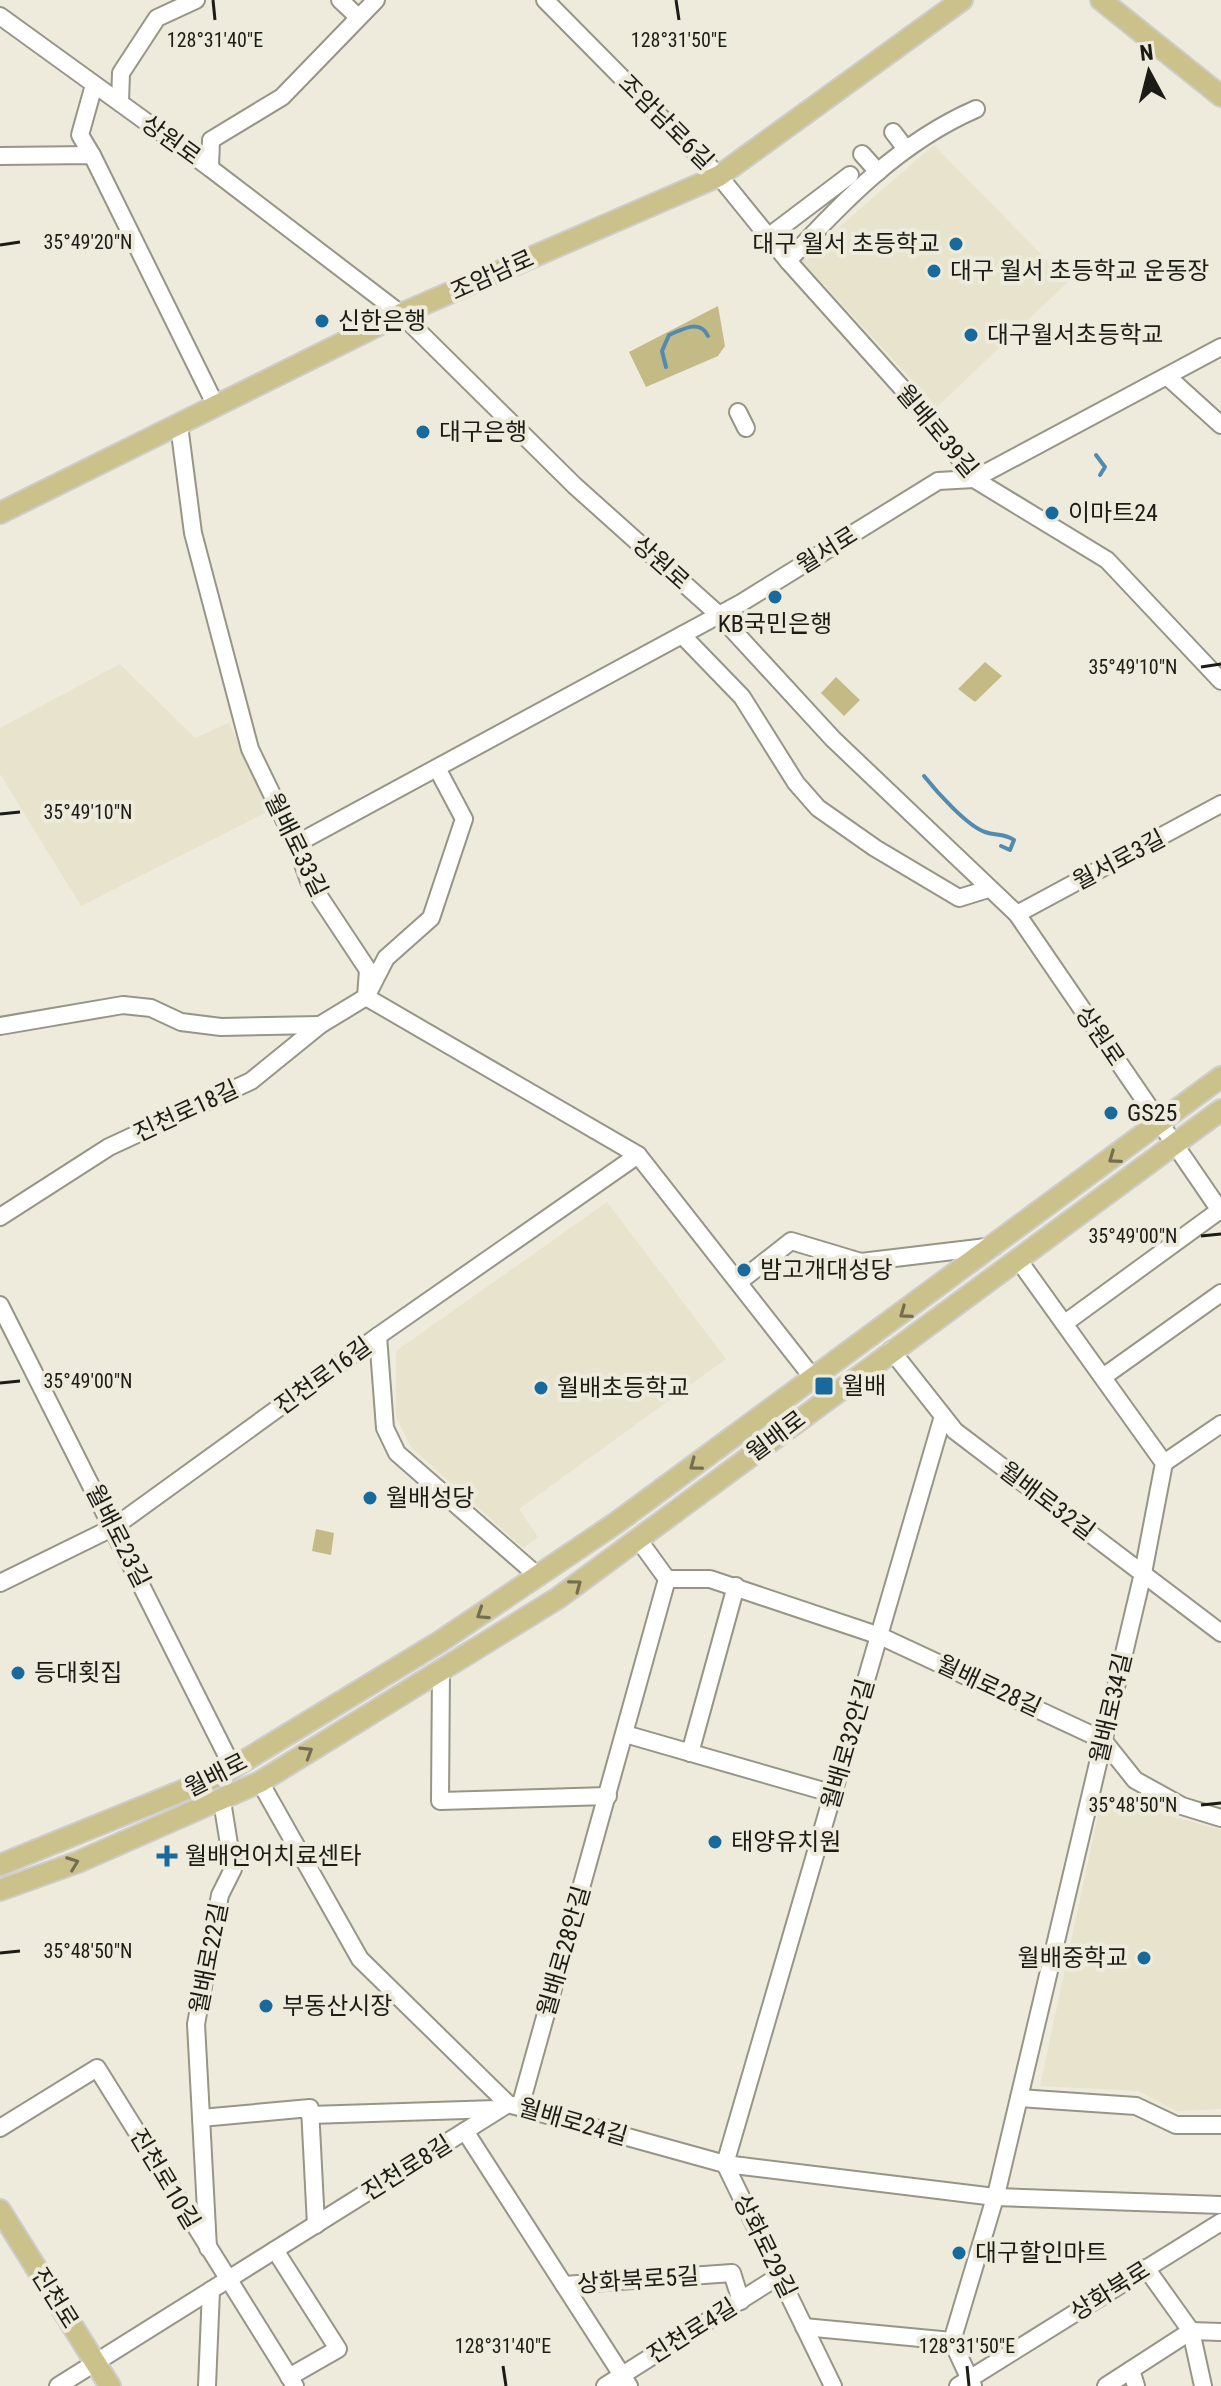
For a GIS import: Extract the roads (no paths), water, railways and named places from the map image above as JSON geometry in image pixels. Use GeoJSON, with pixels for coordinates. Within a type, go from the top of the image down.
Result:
{"type":"FeatureCollection","features":[{"type":"Feature","properties":{"kind":"main road","name":"조암남로"},"geometry":{"type":"LineString","coordinates":[[0,513],[401,314],[719,176],[962,0]]}},
{"type":"Feature","properties":{"kind":"main road"},"geometry":{"type":"LineString","coordinates":[[1101,0],[1221,96]]}},
{"type":"Feature","properties":{"kind":"main road","name":"월배로"},"geometry":{"type":"LineString","coordinates":[[0,1865],[233,1768],[539,1577],[995,1246],[1221,1077]]}},
{"type":"Feature","properties":{"kind":"main road","name":"월배로"},"geometry":{"type":"LineString","coordinates":[[0,1890],[78,1862],[260,1782],[558,1598],[1221,1110]]}},
{"type":"Feature","properties":{"kind":"main road","name":"진천로"},"geometry":{"type":"LineString","coordinates":[[0,2210],[110,2386]]}},
{"type":"Feature","properties":{"kind":"street"},"geometry":{"type":"LineString","coordinates":[[120,102],[121,73],[157,18],[196,0]]}},
{"type":"Feature","properties":{"kind":"street"},"geometry":{"type":"LineString","coordinates":[[340,0],[357,16]]}},
{"type":"Feature","properties":{"kind":"street"},"geometry":{"type":"LineString","coordinates":[[210,168],[211,140],[282,97],[357,16],[376,0]]}},
{"type":"Feature","properties":{"kind":"street","name":"조암남로6길"},"geometry":{"type":"LineString","coordinates":[[545,0],[719,176]]}},
{"type":"Feature","properties":{"kind":"street","name":"상원로"},"geometry":{"type":"LineString","coordinates":[[0,16],[210,168],[401,314],[575,486],[719,615],[833,739],[1017,914],[1220,1211],[1065,1323]]}},
{"type":"Feature","properties":{"kind":"street"},"geometry":{"type":"LineString","coordinates":[[94,85],[80,135],[216,406]]}},
{"type":"Feature","properties":{"kind":"street"},"geometry":{"type":"LineString","coordinates":[[788,261],[841,203],[906,149],[941,124],[976,109]]}},
{"type":"Feature","properties":{"kind":"street"},"geometry":{"type":"LineString","coordinates":[[893,132],[906,149]]}},
{"type":"Feature","properties":{"kind":"street"},"geometry":{"type":"LineString","coordinates":[[862,154],[878,172]]}},
{"type":"Feature","properties":{"kind":"street"},"geometry":{"type":"LineString","coordinates":[[0,156],[92,155]]}},
{"type":"Feature","properties":{"kind":"street"},"geometry":{"type":"LineString","coordinates":[[768,237],[850,175]]}},
{"type":"Feature","properties":{"kind":"street","name":"월배로39길"},"geometry":{"type":"LineString","coordinates":[[719,176],[788,261],[937,427],[974,479],[1107,560],[1221,681]]}},
{"type":"Feature","properties":{"kind":"street","name":"월서로"},"geometry":{"type":"LineString","coordinates":[[296,844],[438,770],[719,615],[938,481],[974,479],[1169,378],[1221,347]]}},
{"type":"Feature","properties":{"kind":"street"},"geometry":{"type":"LineString","coordinates":[[1169,378],[1221,425]]}},
{"type":"Feature","properties":{"kind":"street"},"geometry":{"type":"LineString","coordinates":[[738,412],[746,428]]}},
{"type":"Feature","properties":{"kind":"street","name":"월배로33길"},"geometry":{"type":"LineString","coordinates":[[179,425],[193,533],[250,749],[296,844],[309,881],[368,970],[366,997]]}},
{"type":"Feature","properties":{"kind":"street"},"geometry":{"type":"LineString","coordinates":[[682,635],[742,697],[796,783],[818,808],[875,848],[959,898],[988,889]]}},
{"type":"Feature","properties":{"kind":"street"},"geometry":{"type":"LineString","coordinates":[[438,770],[464,819],[431,918],[386,958],[366,997],[638,1155]]}},
{"type":"Feature","properties":{"kind":"street","name":"월서로3길"},"geometry":{"type":"LineString","coordinates":[[1017,914],[1221,804]]}},
{"type":"Feature","properties":{"kind":"street","name":"진천로18길"},"geometry":{"type":"LineString","coordinates":[[0,1217],[109,1147],[251,1081],[320,1025],[366,997]]}},
{"type":"Feature","properties":{"kind":"street"},"geometry":{"type":"LineString","coordinates":[[0,1026],[123,1005],[151,1008],[181,1022],[221,1027],[320,1025]]}},
{"type":"Feature","properties":{"kind":"street","name":"월배로"},"geometry":{"type":"LineString","coordinates":[[638,1155],[813,1378]]}},
{"type":"Feature","properties":{"kind":"street","name":"진천로16길"},"geometry":{"type":"LineString","coordinates":[[0,1583],[114,1527],[378,1336],[638,1155]]}},
{"type":"Feature","properties":{"kind":"street"},"geometry":{"type":"LineString","coordinates":[[739,1282],[791,1241],[861,1262],[995,1246]]}},
{"type":"Feature","properties":{"kind":"street"},"geometry":{"type":"LineString","coordinates":[[1017,1258],[1164,1463],[1221,1424]]}},
{"type":"Feature","properties":{"kind":"street"},"geometry":{"type":"LineString","coordinates":[[1103,1377],[1221,1293]]}},
{"type":"Feature","properties":{"kind":"street","name":"월배로23길"},"geometry":{"type":"LineString","coordinates":[[0,1305],[233,1768]]}},
{"type":"Feature","properties":{"kind":"street"},"geometry":{"type":"LineString","coordinates":[[378,1336],[385,1428],[397,1453],[539,1577]]}},
{"type":"Feature","properties":{"kind":"street","name":"월배로32길"},"geometry":{"type":"LineString","coordinates":[[891,1350],[955,1431],[1221,1633]]}},
{"type":"Feature","properties":{"kind":"street","name":"월배로32안길"},"geometry":{"type":"LineString","coordinates":[[725,2164],[943,1416]]}},
{"type":"Feature","properties":{"kind":"street","name":"월배로34길"},"geometry":{"type":"LineString","coordinates":[[995,2197],[1143,1573],[1164,1463]]}},
{"type":"Feature","properties":{"kind":"street"},"geometry":{"type":"LineString","coordinates":[[638,1539],[667,1579]]}},
{"type":"Feature","properties":{"kind":"street","name":"월배로28길"},"geometry":{"type":"LineString","coordinates":[[667,1579],[710,1579],[880,1636],[1103,1740],[1135,1780],[1182,1806],[1221,1818]]}},
{"type":"Feature","properties":{"kind":"street","name":"월배로28안길"},"geometry":{"type":"LineString","coordinates":[[509,2107],[608,1796],[667,1579]]}},
{"type":"Feature","properties":{"kind":"street"},"geometry":{"type":"LineString","coordinates":[[690,1753],[736,1586]]}},
{"type":"Feature","properties":{"kind":"street"},"geometry":{"type":"LineString","coordinates":[[441,1668],[440,1801],[608,1796]]}},
{"type":"Feature","properties":{"kind":"street"},"geometry":{"type":"LineString","coordinates":[[625,1734],[834,1794]]}},
{"type":"Feature","properties":{"kind":"street","name":"월배로24길"},"geometry":{"type":"LineString","coordinates":[[260,1782],[360,1959],[509,2107],[725,2164],[995,2197],[1221,2205]]}},
{"type":"Feature","properties":{"kind":"street","name":"월배로22길"},"geometry":{"type":"LineString","coordinates":[[208,2250],[196,2024],[220,1895],[233,1869],[222,1801]]}},
{"type":"Feature","properties":{"kind":"street","name":"진천로10길"},"geometry":{"type":"LineString","coordinates":[[0,2128],[97,2068],[292,2382]]}},
{"type":"Feature","properties":{"kind":"street"},"geometry":{"type":"LineString","coordinates":[[1019,2098],[1136,2106],[1176,2125],[1221,2125]]}},
{"type":"Feature","properties":{"kind":"street","name":"진천로8길"},"geometry":{"type":"LineString","coordinates":[[310,2112],[509,2107]]}},
{"type":"Feature","properties":{"kind":"street","name":"진천로8길"},"geometry":{"type":"LineString","coordinates":[[58,2386],[465,2131],[509,2107]]}},
{"type":"Feature","properties":{"kind":"street"},"geometry":{"type":"LineString","coordinates":[[201,2118],[310,2112],[316,2225]]}},
{"type":"Feature","properties":{"kind":"street","name":"상화북로5길"},"geometry":{"type":"LineString","coordinates":[[465,2131],[626,2381]]}},
{"type":"Feature","properties":{"kind":"street","name":"상화로29길"},"geometry":{"type":"LineString","coordinates":[[725,2164],[833,2386]]}},
{"type":"Feature","properties":{"kind":"street"},"geometry":{"type":"LineString","coordinates":[[966,2384],[952,2341],[995,2197]]}},
{"type":"Feature","properties":{"kind":"street","name":"상화북로"},"geometry":{"type":"LineString","coordinates":[[966,2384],[1221,2222]]}},
{"type":"Feature","properties":{"kind":"street"},"geometry":{"type":"LineString","coordinates":[[275,2250],[338,2349],[292,2382]]}},
{"type":"Feature","properties":{"kind":"street"},"geometry":{"type":"LineString","coordinates":[[1146,2268],[1191,2331],[1203,2386]]}},
{"type":"Feature","properties":{"kind":"street","name":"상화북로5길"},"geometry":{"type":"LineString","coordinates":[[564,2285],[732,2273],[741,2301]]}},
{"type":"Feature","properties":{"kind":"street","name":"진천로4길"},"geometry":{"type":"LineString","coordinates":[[605,2386],[626,2381],[779,2276]]}},
{"type":"Feature","properties":{"kind":"street"},"geometry":{"type":"LineString","coordinates":[[207,2386],[211,2290]]}},
{"type":"Feature","properties":{"kind":"street","name":"상화로29길"},"geometry":{"type":"LineString","coordinates":[[804,2327],[952,2341]]}},
{"type":"Feature","properties":{"kind":"street"},"geometry":{"type":"LineString","coordinates":[[1106,2386],[1133,2378],[1191,2331],[1221,2332]]}},
{"type":"Feature","properties":{"kind":"waterway"},"geometry":{"type":"LineString","coordinates":[[666,367],[662,351],[669,335],[696,327],[708,336]]}},
{"type":"Feature","properties":{"kind":"waterway"},"geometry":{"type":"LineString","coordinates":[[1096,455],[1105,467],[1100,475]]}},
{"type":"Feature","properties":{"kind":"waterway"},"geometry":{"type":"LineString","coordinates":[[924,776],[970,823],[985,832],[1014,840],[1010,850],[1001,846]]}},
{"type":"Feature","properties":{"kind":"place","name":"대구 월서 초등학교"},"geometry":{"type":"Point","coordinates":[956,244]}},
{"type":"Feature","properties":{"kind":"place","name":"대구 월서 초등학교 운동장"},"geometry":{"type":"Point","coordinates":[934,271]}},
{"type":"Feature","properties":{"kind":"place","name":"신한은행"},"geometry":{"type":"Point","coordinates":[322,321]}},
{"type":"Feature","properties":{"kind":"place","name":"대구월서초등학교"},"geometry":{"type":"Point","coordinates":[971,335]}},
{"type":"Feature","properties":{"kind":"place","name":"대구은행"},"geometry":{"type":"Point","coordinates":[423,432]}},
{"type":"Feature","properties":{"kind":"place","name":"이마트24"},"geometry":{"type":"Point","coordinates":[1052,513]}},
{"type":"Feature","properties":{"kind":"place","name":"KB국민은행"},"geometry":{"type":"Point","coordinates":[775,597]}},
{"type":"Feature","properties":{"kind":"place","name":"GS25"},"geometry":{"type":"Point","coordinates":[1111,1113]}},
{"type":"Feature","properties":{"kind":"place","name":"밤고개대성당"},"geometry":{"type":"Point","coordinates":[744,1270]}},
{"type":"Feature","properties":{"kind":"place","name":"월배"},"geometry":{"type":"Point","coordinates":[824,1386]}},
{"type":"Feature","properties":{"kind":"place","name":"월배초등학교"},"geometry":{"type":"Point","coordinates":[541,1388]}},
{"type":"Feature","properties":{"kind":"place","name":"월배성당"},"geometry":{"type":"Point","coordinates":[370,1498]}},
{"type":"Feature","properties":{"kind":"place","name":"등대횟집"},"geometry":{"type":"Point","coordinates":[18,1673]}},
{"type":"Feature","properties":{"kind":"place","name":"태양유치원"},"geometry":{"type":"Point","coordinates":[715,1842]}},
{"type":"Feature","properties":{"kind":"place","name":"월배언어치료센타"},"geometry":{"type":"Point","coordinates":[167,1856]}},
{"type":"Feature","properties":{"kind":"place","name":"월배중학교"},"geometry":{"type":"Point","coordinates":[1144,1958]}},
{"type":"Feature","properties":{"kind":"place","name":"부동산시장"},"geometry":{"type":"Point","coordinates":[266,2006]}},
{"type":"Feature","properties":{"kind":"place","name":"대구할인마트"},"geometry":{"type":"Point","coordinates":[959,2253]}}]}
